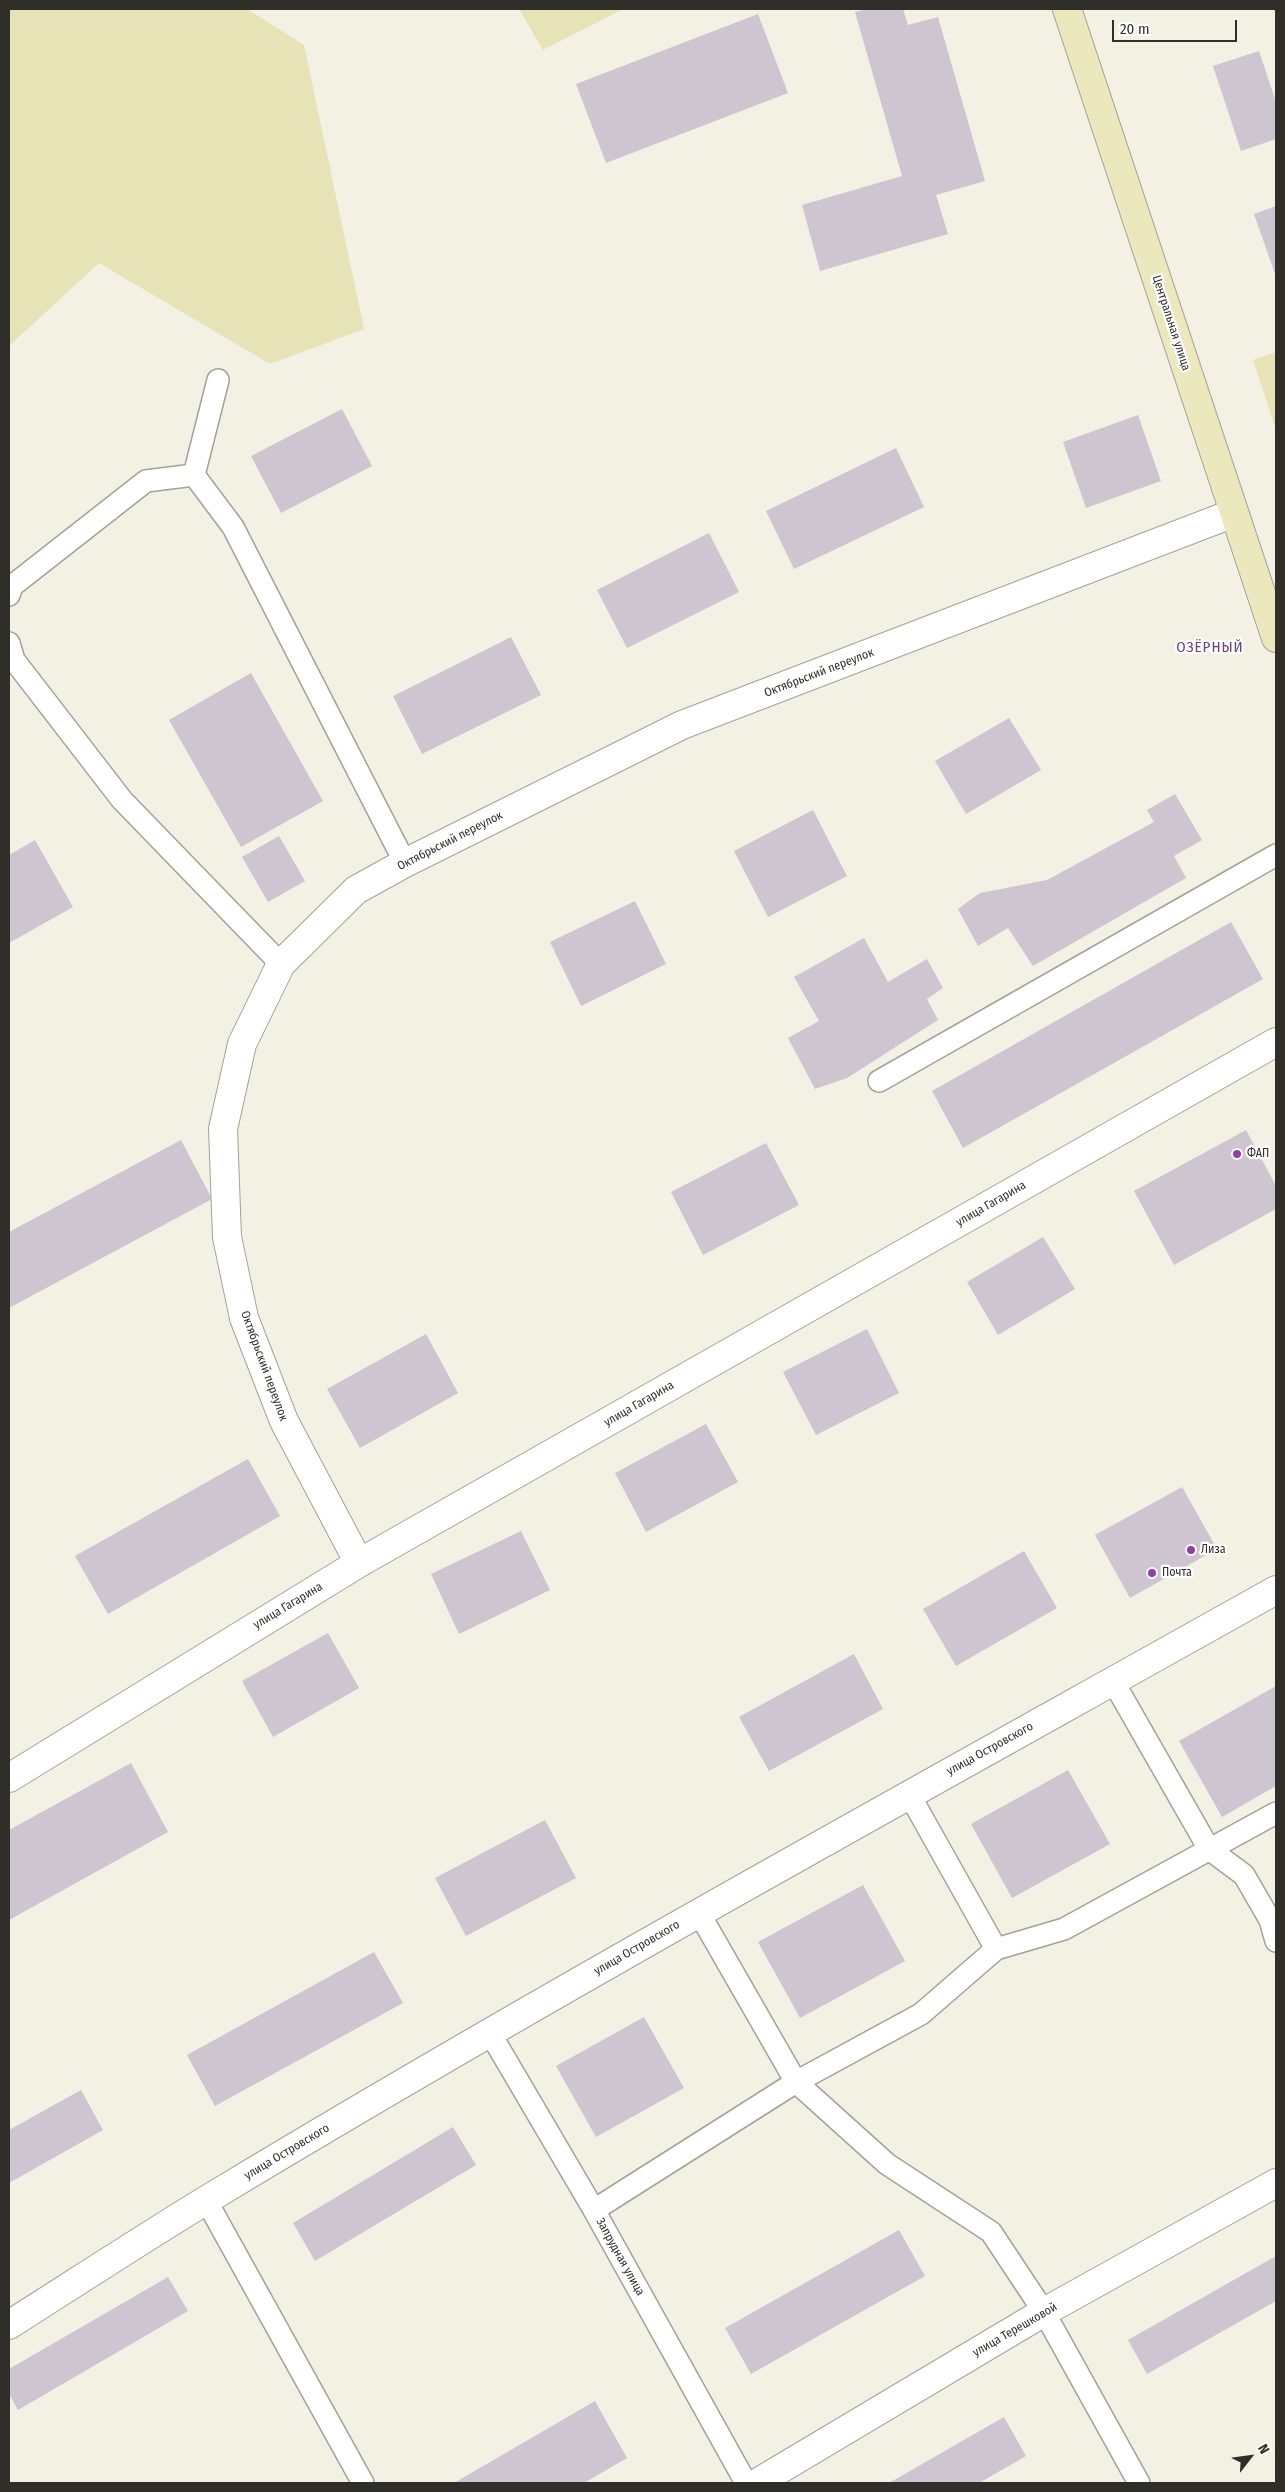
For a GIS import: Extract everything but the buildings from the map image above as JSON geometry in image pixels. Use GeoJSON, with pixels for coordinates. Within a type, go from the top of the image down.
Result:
{"type":"FeatureCollection","features":[{"type":"Feature","properties":{"kind":"street","name":"Центральная улица"},"geometry":{"type":"LineString","coordinates":[[1067,9],[1276,638]]}},
{"type":"Feature","properties":{"kind":"street","name":"Октябрьский переулок"},"geometry":{"type":"LineString","coordinates":[[359,1563],[284,1421],[244,1318],[227,1237],[223,1129],[242,1044],[281,964],[356,890],[405,863],[682,725],[1234,513]]}},
{"type":"Feature","properties":{"kind":"street","name":"улица Гагарина"},"geometry":{"type":"LineString","coordinates":[[9,1778],[359,1563],[1276,1042]]}},
{"type":"Feature","properties":{"kind":"street","name":"улица Островского"},"geometry":{"type":"LineString","coordinates":[[9,2325],[206,2200],[490,2033],[909,1794],[1276,1590]]}},
{"type":"Feature","properties":{"kind":"street","name":"улица Терешковой"},"geometry":{"type":"LineString","coordinates":[[757,2483],[1044,2312],[1276,2183]]}},
{"type":"Feature","properties":{"kind":"lane"},"geometry":{"type":"LineString","coordinates":[[194,475],[218,380]]}},
{"type":"Feature","properties":{"kind":"lane"},"geometry":{"type":"LineString","coordinates":[[9,596],[12,586],[146,481],[194,475]]}},
{"type":"Feature","properties":{"kind":"lane"},"geometry":{"type":"LineString","coordinates":[[194,475],[233,527],[405,863]]}},
{"type":"Feature","properties":{"kind":"lane"},"geometry":{"type":"LineString","coordinates":[[9,643],[14,660],[122,800],[281,964]]}},
{"type":"Feature","properties":{"kind":"lane"},"geometry":{"type":"LineString","coordinates":[[879,1081],[1276,855]]}},
{"type":"Feature","properties":{"kind":"lane"},"geometry":{"type":"LineString","coordinates":[[1113,1681],[1209,1849],[1244,1875],[1270,1920],[1276,1941]]}},
{"type":"Feature","properties":{"kind":"lane"},"geometry":{"type":"LineString","coordinates":[[909,1794],[996,1949]]}},
{"type":"Feature","properties":{"kind":"lane"},"geometry":{"type":"LineString","coordinates":[[594,2210],[796,2082],[921,2014],[996,1949],[1064,1929],[1276,1813]]}},
{"type":"Feature","properties":{"kind":"lane"},"geometry":{"type":"LineString","coordinates":[[699,1913],[796,2082],[887,2164],[991,2232],[1044,2312],[1139,2483]]}},
{"type":"Feature","properties":{"kind":"lane","name":"Запрудная улица"},"geometry":{"type":"LineString","coordinates":[[490,2033],[594,2210],[746,2483]]}},
{"type":"Feature","properties":{"kind":"lane"},"geometry":{"type":"LineString","coordinates":[[206,2200],[363,2483]]}},
{"type":"Feature","properties":{"kind":"shaded area"},"geometry":{"type":"Polygon","coordinates":[[[9,9],[247,9],[304,45],[364,329],[270,364],[99,263],[9,346],[9,9]]]}},
{"type":"Feature","properties":{"kind":"shaded area"},"geometry":{"type":"Polygon","coordinates":[[[519,9],[623,9],[543,50],[519,9]]]}},
{"type":"Feature","properties":{"kind":"shaded area"},"geometry":{"type":"Polygon","coordinates":[[[1276,352],[1276,430],[1253,360],[1276,352]]]}},
{"type":"Feature","properties":{"kind":"place","name":"ФАП"},"geometry":{"type":"Point","coordinates":[1237,1154]}},
{"type":"Feature","properties":{"kind":"place","name":"Лиза"},"geometry":{"type":"Point","coordinates":[1191,1550]}},
{"type":"Feature","properties":{"kind":"place","name":"Почта"},"geometry":{"type":"Point","coordinates":[1152,1573]}},
{"type":"Feature","properties":{"kind":"district","name":"ОЗЁРНЫЙ"},"geometry":{"type":"Point","coordinates":[1210,648]}}]}
